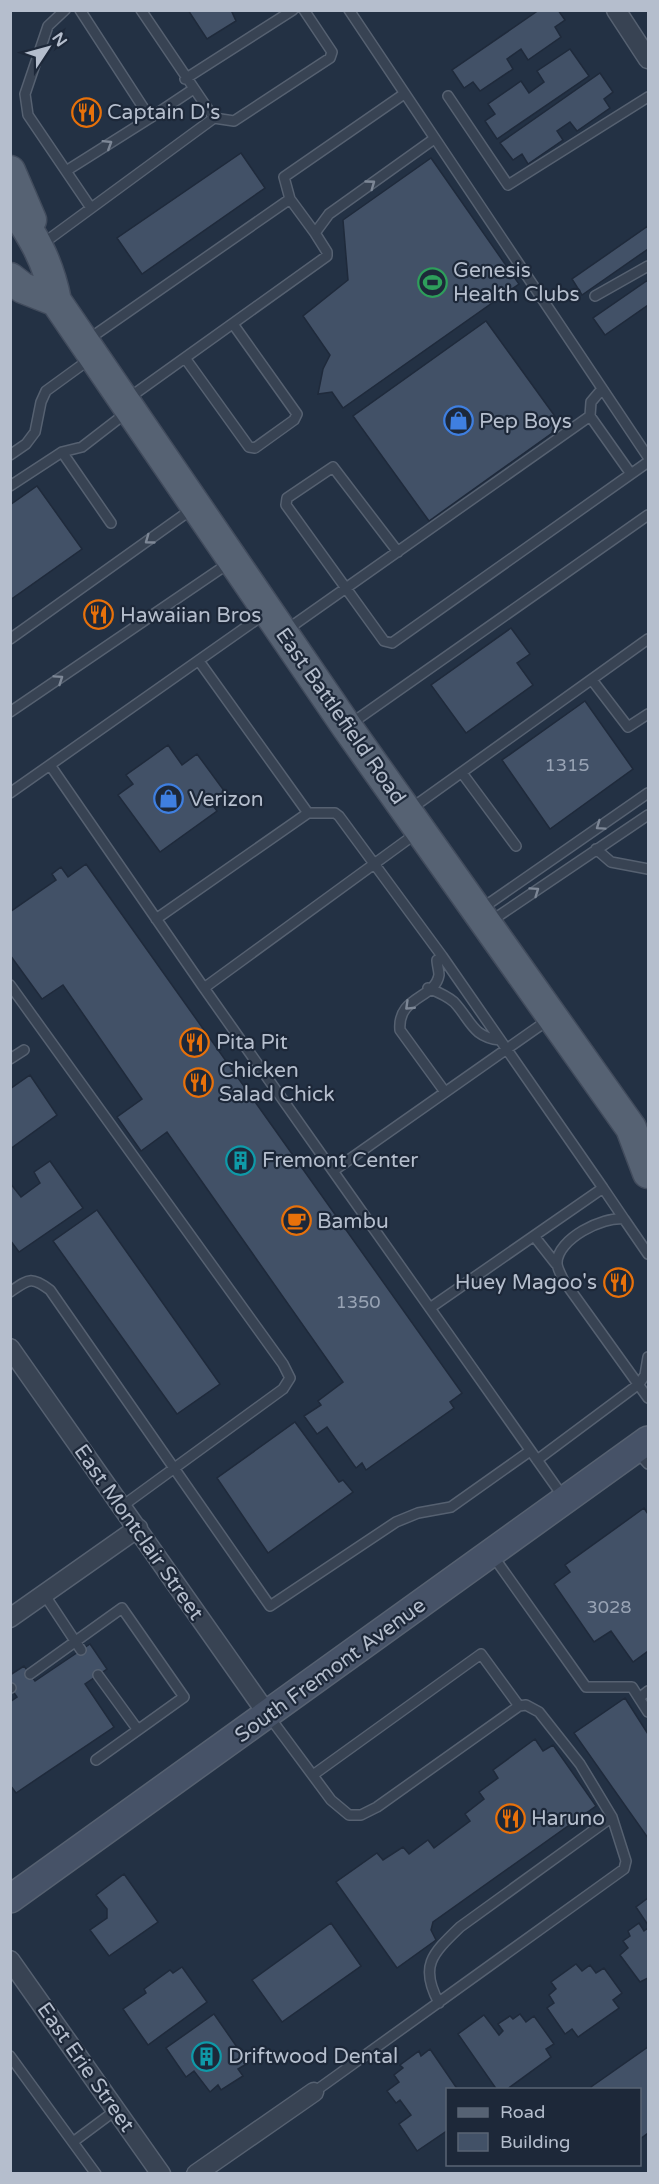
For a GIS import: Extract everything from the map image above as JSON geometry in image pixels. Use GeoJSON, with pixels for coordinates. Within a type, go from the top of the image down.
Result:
{"type":"FeatureCollection","features":[{"type":"Feature","properties":{"kind":"main road"},"geometry":{"type":"LineString","coordinates":[[10,171],[18,184],[39,246]]}},
{"type":"Feature","properties":{"kind":"main road","name":"East Battlefield Road"},"geometry":{"type":"LineString","coordinates":[[10,202],[39,246],[50,273],[56,301],[347,727],[552,1017],[640,1133],[648,1173]]}},
{"type":"Feature","properties":{"kind":"main road"},"geometry":{"type":"LineString","coordinates":[[10,278],[23,288],[56,301]]}},
{"type":"Feature","properties":{"kind":"main road","name":"South Fremont Avenue"},"geometry":{"type":"LineString","coordinates":[[10,1899],[565,1500],[644,1451]]}},
{"type":"Feature","properties":{"kind":"street"},"geometry":{"type":"LineString","coordinates":[[616,10],[648,59]]}},
{"type":"Feature","properties":{"kind":"street","name":"East Montclair Street"},"geometry":{"type":"LineString","coordinates":[[10,1348],[268,1715]]}},
{"type":"Feature","properties":{"kind":"street"},"geometry":{"type":"LineString","coordinates":[[10,1618],[138,1528]]}},
{"type":"Feature","properties":{"kind":"street","name":"East Erie Street"},"geometry":{"type":"LineString","coordinates":[[10,1960],[161,2174]]}},
{"type":"Feature","properties":{"kind":"street"},"geometry":{"type":"LineString","coordinates":[[196,2174],[314,2092]]}},
{"type":"Feature","properties":{"kind":"lane"},"geometry":{"type":"LineString","coordinates":[[65,10],[48,26],[25,94],[25,105],[28,115],[91,208]]}},
{"type":"Feature","properties":{"kind":"lane"},"geometry":{"type":"LineString","coordinates":[[80,10],[150,118]]}},
{"type":"Feature","properties":{"kind":"lane"},"geometry":{"type":"LineString","coordinates":[[141,10],[192,90],[214,118],[234,121],[332,55],[304,10]]}},
{"type":"Feature","properties":{"kind":"lane"},"geometry":{"type":"LineString","coordinates":[[185,79],[293,10]]}},
{"type":"Feature","properties":{"kind":"lane"},"geometry":{"type":"LineString","coordinates":[[349,10],[648,460],[392,643],[384,641],[286,505],[287,498],[330,468],[336,468],[398,552]]}},
{"type":"Feature","properties":{"kind":"lane"},"geometry":{"type":"LineString","coordinates":[[66,171],[192,90]]}},
{"type":"Feature","properties":{"kind":"lane"},"geometry":{"type":"LineString","coordinates":[[10,486],[62,452],[82,447],[184,358],[327,256],[327,252],[315,233],[290,199],[284,177],[404,94]]}},
{"type":"Feature","properties":{"kind":"lane"},"geometry":{"type":"LineString","coordinates":[[448,96],[508,185],[648,97]]}},
{"type":"Feature","properties":{"kind":"lane"},"geometry":{"type":"LineString","coordinates":[[39,246],[214,118]]}},
{"type":"Feature","properties":{"kind":"lane"},"geometry":{"type":"LineString","coordinates":[[315,233],[328,214],[434,139]]}},
{"type":"Feature","properties":{"kind":"lane"},"geometry":{"type":"LineString","coordinates":[[10,455],[26,444],[35,432],[46,391],[89,349],[290,199]]}},
{"type":"Feature","properties":{"kind":"lane"},"geometry":{"type":"LineString","coordinates":[[595,297],[648,266]]}},
{"type":"Feature","properties":{"kind":"lane"},"geometry":{"type":"LineString","coordinates":[[184,358],[249,447],[255,448],[294,420],[297,414],[233,324]]}},
{"type":"Feature","properties":{"kind":"lane"},"geometry":{"type":"LineString","coordinates":[[602,389],[591,402],[590,416],[631,474]]}},
{"type":"Feature","properties":{"kind":"lane"},"geometry":{"type":"LineString","coordinates":[[10,793],[199,661],[347,588],[590,416]]}},
{"type":"Feature","properties":{"kind":"lane"},"geometry":{"type":"LineString","coordinates":[[62,452],[111,523]]}},
{"type":"Feature","properties":{"kind":"lane"},"geometry":{"type":"LineString","coordinates":[[10,639],[196,506]]}},
{"type":"Feature","properties":{"kind":"lane"},"geometry":{"type":"LineString","coordinates":[[347,727],[648,515]]}},
{"type":"Feature","properties":{"kind":"lane"},"geometry":{"type":"LineString","coordinates":[[10,712],[233,560]]}},
{"type":"Feature","properties":{"kind":"lane"},"geometry":{"type":"LineString","coordinates":[[204,988],[375,864],[462,773],[648,639]]}},
{"type":"Feature","properties":{"kind":"lane"},"geometry":{"type":"LineString","coordinates":[[199,661],[309,813]]}},
{"type":"Feature","properties":{"kind":"lane"},"geometry":{"type":"LineString","coordinates":[[592,680],[626,726],[630,727],[648,714]]}},
{"type":"Feature","properties":{"kind":"lane"},"geometry":{"type":"LineString","coordinates":[[50,765],[204,988],[565,1500]]}},
{"type":"Feature","properties":{"kind":"lane"},"geometry":{"type":"LineString","coordinates":[[462,773],[516,846]]}},
{"type":"Feature","properties":{"kind":"lane"},"geometry":{"type":"LineString","coordinates":[[482,918],[648,793]]}},
{"type":"Feature","properties":{"kind":"lane"},"geometry":{"type":"LineString","coordinates":[[156,919],[309,813],[335,813],[375,864],[500,1040],[648,1254]]}},
{"type":"Feature","properties":{"kind":"lane"},"geometry":{"type":"LineString","coordinates":[[482,918],[648,815]]}},
{"type":"Feature","properties":{"kind":"lane"},"geometry":{"type":"LineString","coordinates":[[596,849],[611,862],[648,869]]}},
{"type":"Feature","properties":{"kind":"lane"},"geometry":{"type":"LineString","coordinates":[[436,960],[439,975],[404,1009],[399,1018],[400,1030],[446,1092]]}},
{"type":"Feature","properties":{"kind":"lane"},"geometry":{"type":"LineString","coordinates":[[10,985],[284,1364],[290,1378],[283,1389],[121,1507]]}},
{"type":"Feature","properties":{"kind":"lane"},"geometry":{"type":"LineString","coordinates":[[428,988],[445,995],[454,1003],[476,1031],[486,1038],[500,1040]]}},
{"type":"Feature","properties":{"kind":"lane"},"geometry":{"type":"LineString","coordinates":[[333,1171],[552,1017]]}},
{"type":"Feature","properties":{"kind":"lane"},"geometry":{"type":"LineString","coordinates":[[10,1059],[24,1050]]}},
{"type":"Feature","properties":{"kind":"lane"},"geometry":{"type":"LineString","coordinates":[[430,1308],[603,1188]]}},
{"type":"Feature","properties":{"kind":"lane"},"geometry":{"type":"LineString","coordinates":[[556,1264],[559,1252],[571,1239],[600,1221],[613,1218],[624,1219]]}},
{"type":"Feature","properties":{"kind":"lane"},"geometry":{"type":"LineString","coordinates":[[534,1236],[556,1264],[564,1281],[648,1398]]}},
{"type":"Feature","properties":{"kind":"lane"},"geometry":{"type":"LineString","coordinates":[[10,1292],[27,1281],[37,1281],[50,1290],[270,1606],[396,1522],[418,1513],[451,1507],[530,1451]]}},
{"type":"Feature","properties":{"kind":"lane"},"geometry":{"type":"LineString","coordinates":[[537,1460],[639,1384],[645,1375],[648,1357]]}},
{"type":"Feature","properties":{"kind":"lane"},"geometry":{"type":"LineString","coordinates":[[491,1554],[586,1687],[632,1688],[648,1712]]}},
{"type":"Feature","properties":{"kind":"lane"},"geometry":{"type":"LineString","coordinates":[[44,1594],[81,1650]]}},
{"type":"Feature","properties":{"kind":"lane"},"geometry":{"type":"LineString","coordinates":[[30,1674],[122,1608],[184,1697],[96,1760]]}},
{"type":"Feature","properties":{"kind":"lane"},"geometry":{"type":"LineString","coordinates":[[313,1775],[482,1654],[519,1706]]}},
{"type":"Feature","properties":{"kind":"lane"},"geometry":{"type":"LineString","coordinates":[[98,1675],[138,1730]]}},
{"type":"Feature","properties":{"kind":"lane"},"geometry":{"type":"LineString","coordinates":[[639,1698],[648,1691]]}},
{"type":"Feature","properties":{"kind":"lane"},"geometry":{"type":"LineString","coordinates":[[268,1715],[331,1800],[349,1815],[361,1815],[378,1807],[519,1706],[533,1708],[550,1723],[580,1764],[612,1817],[626,1861],[624,1869],[314,2092]]}},
{"type":"Feature","properties":{"kind":"lane"},"geometry":{"type":"LineString","coordinates":[[439,2003],[430,1987],[427,1972],[440,1947],[460,1927],[612,1817]]}},
{"type":"Feature","properties":{"kind":"lane"},"geometry":{"type":"LineString","coordinates":[[10,2056],[96,2174]]}},
{"type":"Feature","properties":{"kind":"lane"},"geometry":{"type":"LineString","coordinates":[[73,2142],[116,2110]]}},
{"type":"Feature","properties":{"kind":"building"},"geometry":{"type":"Polygon","coordinates":[[[188,10],[231,10],[236,21],[207,39],[188,10]]]}},
{"type":"Feature","properties":{"kind":"building"},"geometry":{"type":"Polygon","coordinates":[[[539,10],[558,10],[565,20],[555,27],[561,37],[528,60],[521,49],[507,59],[513,69],[480,91],[473,82],[464,88],[452,70],[539,10]]]}},
{"type":"Feature","properties":{"kind":"building"},"geometry":{"type":"Polygon","coordinates":[[[570,49],[589,76],[497,139],[485,121],[495,114],[488,104],[521,81],[529,93],[544,82],[537,71],[570,49]]]}},
{"type":"Feature","properties":{"kind":"building"},"geometry":{"type":"Polygon","coordinates":[[[600,73],[613,92],[604,99],[610,108],[577,131],[570,122],[557,131],[563,140],[528,164],[522,154],[513,160],[500,143],[600,73]]]}},
{"type":"Feature","properties":{"kind":"building"},"geometry":{"type":"Polygon","coordinates":[[[241,153],[265,188],[142,274],[117,238],[241,153]]]}},
{"type":"Feature","properties":{"kind":"building","name":"Genesis Health Clubs"},"geometry":{"type":"Polygon","coordinates":[[[431,158],[519,284],[343,408],[332,392],[318,394],[323,369],[330,355],[303,316],[348,280],[343,220],[431,158]]]}},
{"type":"Feature","properties":{"kind":"building"},"geometry":{"type":"Polygon","coordinates":[[[648,226],[648,249],[582,295],[572,279],[648,226]]]}},
{"type":"Feature","properties":{"kind":"building"},"geometry":{"type":"Polygon","coordinates":[[[648,280],[648,305],[605,335],[593,318],[648,280]]]}},
{"type":"Feature","properties":{"kind":"building","name":"Pep Boys"},"geometry":{"type":"Polygon","coordinates":[[[486,321],[562,426],[429,521],[353,416],[486,321]]]}},
{"type":"Feature","properties":{"kind":"building"},"geometry":{"type":"Polygon","coordinates":[[[37,486],[82,549],[10,600],[10,505],[37,486]]]}},
{"type":"Feature","properties":{"kind":"building"},"geometry":{"type":"Polygon","coordinates":[[[511,628],[530,654],[517,663],[533,685],[466,733],[431,685],[511,628]]]}},
{"type":"Feature","properties":{"kind":"building"},"geometry":{"type":"Polygon","coordinates":[[[585,701],[633,769],[550,829],[502,760],[585,701]]]}},
{"type":"Feature","properties":{"kind":"building","name":"Verizon"},"geometry":{"type":"Polygon","coordinates":[[[168,745],[182,765],[197,754],[225,792],[210,802],[217,811],[160,852],[118,795],[133,784],[126,775],[168,745]]]}},
{"type":"Feature","properties":{"kind":"building","name":"Fremont Center"},"geometry":{"type":"Polygon","coordinates":[[[86,864],[462,1393],[450,1402],[454,1408],[366,1470],[362,1463],[356,1468],[327,1427],[317,1434],[304,1416],[321,1405],[318,1401],[343,1382],[167,1132],[141,1151],[117,1117],[142,1099],[63,985],[42,999],[10,955],[10,912],[56,880],[52,874],[61,867],[68,877],[86,864]]]}},
{"type":"Feature","properties":{"kind":"building"},"geometry":{"type":"Polygon","coordinates":[[[30,1075],[57,1115],[10,1149],[10,1089],[30,1075]]]}},
{"type":"Feature","properties":{"kind":"building"},"geometry":{"type":"Polygon","coordinates":[[[50,1161],[83,1208],[19,1252],[10,1240],[10,1183],[21,1197],[40,1183],[34,1172],[50,1161]]]}},
{"type":"Feature","properties":{"kind":"building"},"geometry":{"type":"Polygon","coordinates":[[[97,1210],[220,1384],[177,1414],[53,1241],[97,1210]]]}},
{"type":"Feature","properties":{"kind":"building"},"geometry":{"type":"Polygon","coordinates":[[[295,1422],[339,1482],[343,1480],[353,1492],[268,1553],[217,1478],[295,1422]]]}},
{"type":"Feature","properties":{"kind":"building"},"geometry":{"type":"Polygon","coordinates":[[[644,1508],[648,1514],[648,1651],[633,1662],[611,1631],[594,1642],[554,1584],[570,1572],[565,1565],[644,1508]]]}},
{"type":"Feature","properties":{"kind":"building"},"geometry":{"type":"Polygon","coordinates":[[[90,1644],[107,1669],[85,1684],[114,1727],[16,1793],[10,1785],[10,1702],[17,1697],[10,1687],[10,1675],[24,1666],[35,1681],[90,1644]]]}},
{"type":"Feature","properties":{"kind":"building"},"geometry":{"type":"Polygon","coordinates":[[[625,1698],[648,1734],[648,1838],[574,1733],[625,1698]]]}},
{"type":"Feature","properties":{"kind":"building"},"geometry":{"type":"Polygon","coordinates":[[[535,1739],[543,1751],[553,1745],[596,1806],[433,1922],[431,1930],[436,1940],[397,1968],[336,1882],[377,1853],[383,1860],[403,1847],[409,1854],[428,1840],[434,1848],[470,1821],[465,1814],[484,1799],[479,1792],[498,1778],[493,1770],[535,1739]]]}},
{"type":"Feature","properties":{"kind":"building"},"geometry":{"type":"Polygon","coordinates":[[[124,1874],[158,1922],[109,1956],[90,1930],[107,1918],[107,1909],[96,1895],[124,1874]]]}},
{"type":"Feature","properties":{"kind":"building"},"geometry":{"type":"Polygon","coordinates":[[[648,1898],[648,1925],[636,1907],[648,1898]]]}},
{"type":"Feature","properties":{"kind":"building"},"geometry":{"type":"Polygon","coordinates":[[[331,1923],[361,1966],[282,2022],[252,1980],[331,1923]]]}},
{"type":"Feature","properties":{"kind":"building"},"geometry":{"type":"Polygon","coordinates":[[[639,1923],[644,1931],[648,1928],[648,1978],[640,1982],[620,1955],[628,1948],[623,1941],[630,1936],[628,1931],[639,1923]]]}},
{"type":"Feature","properties":{"kind":"building"},"geometry":{"type":"Polygon","coordinates":[[[576,1964],[582,1971],[590,1965],[596,1973],[604,1968],[622,1993],[613,2000],[619,2008],[578,2037],[572,2029],[565,2034],[547,2008],[554,2003],[549,1995],[556,1989],[551,1982],[576,1964]]]}},
{"type":"Feature","properties":{"kind":"building"},"geometry":{"type":"Polygon","coordinates":[[[182,1967],[207,2002],[148,2045],[123,2009],[146,1993],[144,1989],[170,1970],[173,1973],[182,1967]]]}},
{"type":"Feature","properties":{"kind":"building","name":"Driftwood Dental"},"geometry":{"type":"Polygon","coordinates":[[[214,2014],[248,2063],[238,2069],[243,2076],[221,2090],[218,2085],[210,2092],[194,2071],[186,2077],[166,2048],[214,2014]]]}},
{"type":"Feature","properties":{"kind":"building"},"geometry":{"type":"Polygon","coordinates":[[[520,2014],[526,2022],[534,2016],[554,2044],[546,2049],[551,2057],[509,2088],[496,2088],[458,2034],[484,2015],[499,2035],[503,2031],[498,2024],[510,2016],[513,2019],[520,2014]]]}},
{"type":"Feature","properties":{"kind":"building"},"geometry":{"type":"Polygon","coordinates":[[[648,2047],[648,2133],[641,2138],[641,2088],[591,2087],[648,2047]]]}},
{"type":"Feature","properties":{"kind":"building"},"geometry":{"type":"Polygon","coordinates":[[[430,2049],[457,2088],[446,2088],[446,2131],[417,2151],[399,2124],[411,2115],[400,2100],[396,2103],[387,2091],[399,2082],[394,2075],[403,2068],[400,2065],[419,2051],[421,2056],[430,2049]]]}},
{"type":"Feature","properties":{"kind":"place","name":"Captain D's"},"geometry":{"type":"Point","coordinates":[86,112]}},
{"type":"Feature","properties":{"kind":"place","name":"Genesis Health Clubs"},"geometry":{"type":"Point","coordinates":[432,282]}},
{"type":"Feature","properties":{"kind":"place","name":"Pep Boys"},"geometry":{"type":"Point","coordinates":[458,421]}},
{"type":"Feature","properties":{"kind":"place","name":"Hawaiian Bros"},"geometry":{"type":"Point","coordinates":[99,615]}},
{"type":"Feature","properties":{"kind":"place","name":"Verizon"},"geometry":{"type":"Point","coordinates":[168,799]}},
{"type":"Feature","properties":{"kind":"place","name":"Pita Pit"},"geometry":{"type":"Point","coordinates":[195,1042]}},
{"type":"Feature","properties":{"kind":"place","name":"Chicken Salad Chick"},"geometry":{"type":"Point","coordinates":[198,1082]}},
{"type":"Feature","properties":{"kind":"place","name":"Fremont Center"},"geometry":{"type":"Point","coordinates":[241,1160]}},
{"type":"Feature","properties":{"kind":"place","name":"Bambu"},"geometry":{"type":"Point","coordinates":[296,1221]}},
{"type":"Feature","properties":{"kind":"place","name":"Huey Magoo's"},"geometry":{"type":"Point","coordinates":[618,1282]}},
{"type":"Feature","properties":{"kind":"place","name":"Haruno"},"geometry":{"type":"Point","coordinates":[510,1818]}},
{"type":"Feature","properties":{"kind":"place","name":"Driftwood Dental"},"geometry":{"type":"Point","coordinates":[207,2056]}}]}
